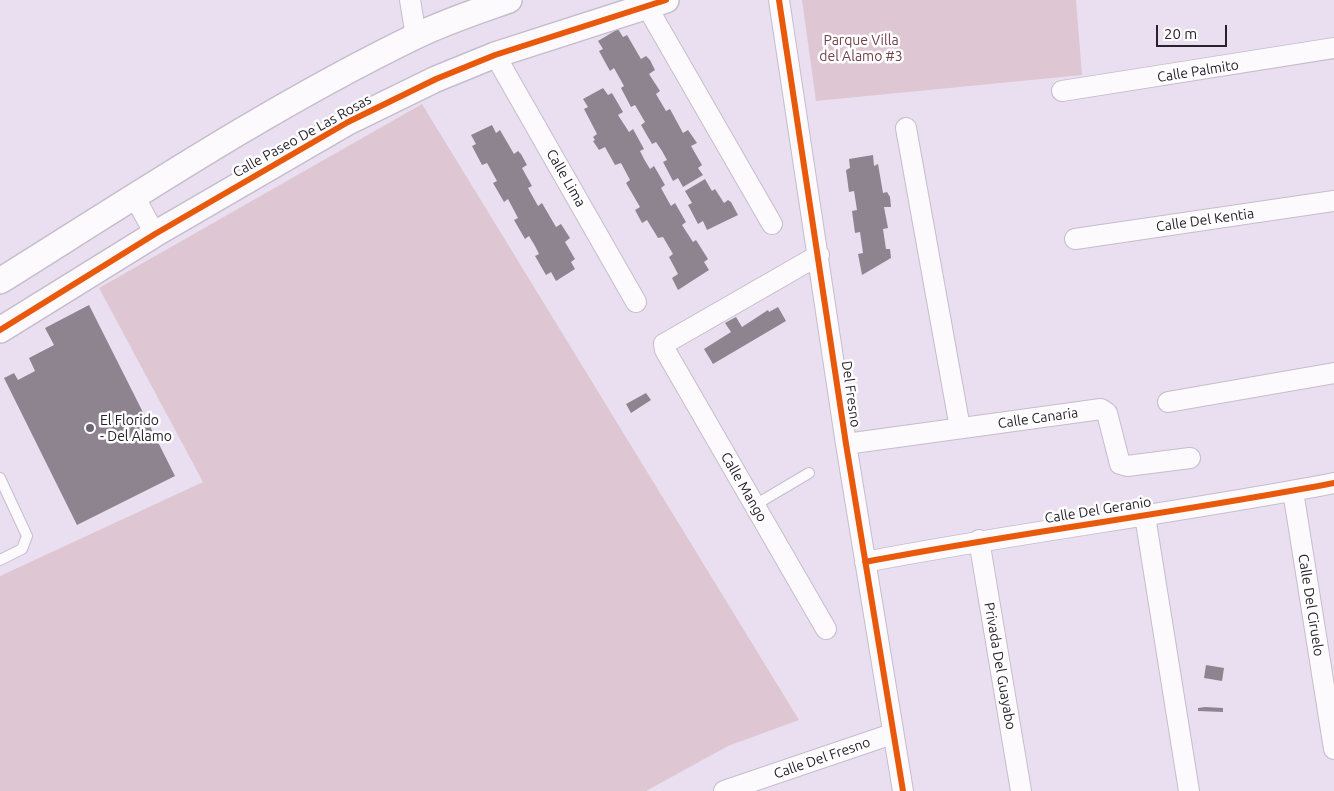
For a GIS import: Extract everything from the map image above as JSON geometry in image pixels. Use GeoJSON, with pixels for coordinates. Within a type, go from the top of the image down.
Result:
{"type":"FeatureCollection","features":[{"type":"Feature","properties":{"kind":"street"},"geometry":{"type":"LineString","coordinates":[[410,0],[416,36]]}},
{"type":"Feature","properties":{"kind":"street"},"geometry":{"type":"LineString","coordinates":[[0,281],[134,196],[327,82],[416,36],[509,0]]}},
{"type":"Feature","properties":{"kind":"street","name":"Del Fresno"},"geometry":{"type":"LineString","coordinates":[[779,0],[819,254],[846,444],[892,734],[903,791]]}},
{"type":"Feature","properties":{"kind":"street"},"geometry":{"type":"LineString","coordinates":[[656,2],[772,224]]}},
{"type":"Feature","properties":{"kind":"street","name":"Calle Paseo De Las Rosas"},"geometry":{"type":"LineString","coordinates":[[0,330],[155,234],[348,122],[436,79],[495,55],[656,2]]}},
{"type":"Feature","properties":{"kind":"street","name":"Calle Palmito"},"geometry":{"type":"LineString","coordinates":[[1062,91],[1334,48]]}},
{"type":"Feature","properties":{"kind":"street","name":"Calle Lima"},"geometry":{"type":"LineString","coordinates":[[495,55],[636,302]]}},
{"type":"Feature","properties":{"kind":"street"},"geometry":{"type":"LineString","coordinates":[[906,128],[960,428]]}},
{"type":"Feature","properties":{"kind":"street"},"geometry":{"type":"LineString","coordinates":[[134,196],[155,234]]}},
{"type":"Feature","properties":{"kind":"street","name":"Calle Del Kentia"},"geometry":{"type":"LineString","coordinates":[[1075,239],[1334,201]]}},
{"type":"Feature","properties":{"kind":"street","name":"Calle Mango"},"geometry":{"type":"LineString","coordinates":[[819,254],[664,344],[665,350],[826,629]]}},
{"type":"Feature","properties":{"kind":"street"},"geometry":{"type":"LineString","coordinates":[[1168,402],[1334,373]]}},
{"type":"Feature","properties":{"kind":"street","name":"Calle Canaria"},"geometry":{"type":"LineString","coordinates":[[846,444],[1101,409],[1107,414],[1120,464],[1127,466],[1190,458]]}},
{"type":"Feature","properties":{"kind":"street","name":"Calle Del Geranio"},"geometry":{"type":"LineString","coordinates":[[865,562],[979,540],[1145,516],[1334,484]]}},
{"type":"Feature","properties":{"kind":"street","name":"Calle Del Ciruelo"},"geometry":{"type":"LineString","coordinates":[[1293,491],[1334,749]]}},
{"type":"Feature","properties":{"kind":"street"},"geometry":{"type":"LineString","coordinates":[[1145,516],[1189,791]]}},
{"type":"Feature","properties":{"kind":"street","name":"Privada Del Guayabo"},"geometry":{"type":"LineString","coordinates":[[979,540],[1021,791]]}},
{"type":"Feature","properties":{"kind":"street","name":"Calle Del Fresno"},"geometry":{"type":"LineString","coordinates":[[724,791],[892,734]]}},
{"type":"Feature","properties":{"kind":"lane"},"geometry":{"type":"LineString","coordinates":[[755,506],[809,472]]}},
{"type":"Feature","properties":{"kind":"lane"},"geometry":{"type":"LineString","coordinates":[[0,478],[27,536],[22,549],[0,560]]}},
{"type":"Feature","properties":{"kind":"green space","name":"Parque Villa del Alamo #3"},"geometry":{"type":"Polygon","coordinates":[[[802,0],[1076,0],[1082,75],[816,101],[802,0]]]}},
{"type":"Feature","properties":{"kind":"green space"},"geometry":{"type":"Polygon","coordinates":[[[422,104],[799,720],[728,746],[646,791],[0,791],[0,576],[203,482],[99,288],[422,104]]]}},
{"type":"Feature","properties":{"kind":"building"},"geometry":{"type":"Polygon","coordinates":[[[618,29],[623,37],[627,35],[641,59],[646,56],[650,60],[655,70],[649,74],[660,91],[656,94],[666,111],[670,109],[683,133],[688,130],[697,143],[691,146],[702,165],[698,168],[703,175],[683,187],[678,178],[673,181],[663,162],[667,160],[662,151],[656,142],[652,144],[641,125],[645,122],[635,105],[631,107],[621,88],[624,86],[614,68],[610,71],[599,51],[603,49],[598,41],[618,29]]]}},
{"type":"Feature","properties":{"kind":"building"},"geometry":{"type":"Polygon","coordinates":[[[603,88],[608,95],[612,93],[623,112],[618,115],[629,132],[633,129],[644,149],[640,151],[644,159],[650,169],[654,166],[665,185],[661,188],[671,206],[675,203],[686,222],[682,225],[693,242],[696,240],[708,259],[704,262],[709,270],[678,290],[672,278],[678,274],[669,257],[673,254],[663,237],[658,238],[647,220],[642,223],[635,210],[640,207],[626,183],[630,180],[621,163],[615,165],[605,147],[599,150],[593,141],[595,140],[593,137],[597,134],[584,109],[588,107],[583,99],[603,88]]]}},
{"type":"Feature","properties":{"kind":"building"},"geometry":{"type":"Polygon","coordinates":[[[492,125],[496,133],[500,130],[514,154],[518,151],[521,154],[527,165],[522,168],[532,186],[528,188],[538,206],[542,203],[556,227],[561,224],[570,238],[565,242],[575,259],[571,262],[575,269],[556,281],[551,272],[546,275],[535,256],[539,254],[535,246],[529,236],[525,239],[514,220],[518,218],[508,199],[504,202],[493,183],[497,181],[487,163],[482,165],[472,146],[476,144],[471,135],[492,125]]]}},
{"type":"Feature","properties":{"kind":"building"},"geometry":{"type":"Polygon","coordinates":[[[873,155],[874,166],[878,164],[883,193],[887,192],[890,197],[891,207],[884,207],[888,228],[883,229],[886,249],[890,249],[891,258],[862,275],[858,254],[863,253],[860,232],[855,233],[852,211],[857,210],[854,191],[849,192],[846,170],[850,168],[849,159],[873,155]]]}},
{"type":"Feature","properties":{"kind":"building"},"geometry":{"type":"Polygon","coordinates":[[[705,179],[712,191],[715,189],[724,203],[728,200],[731,202],[738,215],[707,230],[703,221],[698,224],[688,205],[692,203],[685,191],[705,179]]]}},
{"type":"Feature","properties":{"kind":"building","name":"El Florido - Del Alamo"},"geometry":{"type":"Polygon","coordinates":[[[89,305],[175,476],[77,525],[4,378],[14,373],[18,380],[35,371],[29,358],[54,345],[45,328],[89,305]]]}},
{"type":"Feature","properties":{"kind":"building"},"geometry":{"type":"Polygon","coordinates":[[[778,307],[786,321],[713,364],[704,349],[731,332],[725,323],[736,317],[742,327],[768,310],[769,312],[778,307]]]}},
{"type":"Feature","properties":{"kind":"building"},"geometry":{"type":"Polygon","coordinates":[[[646,393],[651,400],[631,413],[626,404],[646,393]]]}},
{"type":"Feature","properties":{"kind":"building"},"geometry":{"type":"Polygon","coordinates":[[[1206,665],[1224,668],[1222,681],[1204,678],[1206,665]]]}},
{"type":"Feature","properties":{"kind":"building"},"geometry":{"type":"Polygon","coordinates":[[[1198,708],[1223,708],[1223,712],[1198,711],[1198,708]]]}},
{"type":"Feature","properties":{"kind":"cycle path"},"geometry":{"type":"LineString","coordinates":[[0,330],[155,234],[348,122],[436,79],[495,55],[666,0]]}},
{"type":"Feature","properties":{"kind":"cycle path"},"geometry":{"type":"LineString","coordinates":[[779,0],[846,444],[903,791]]}},
{"type":"Feature","properties":{"kind":"cycle path"},"geometry":{"type":"LineString","coordinates":[[865,562],[1334,483]]}},
{"type":"Feature","properties":{"kind":"place","name":"El Florido - Del Alamo"},"geometry":{"type":"Point","coordinates":[90,428]}}]}
